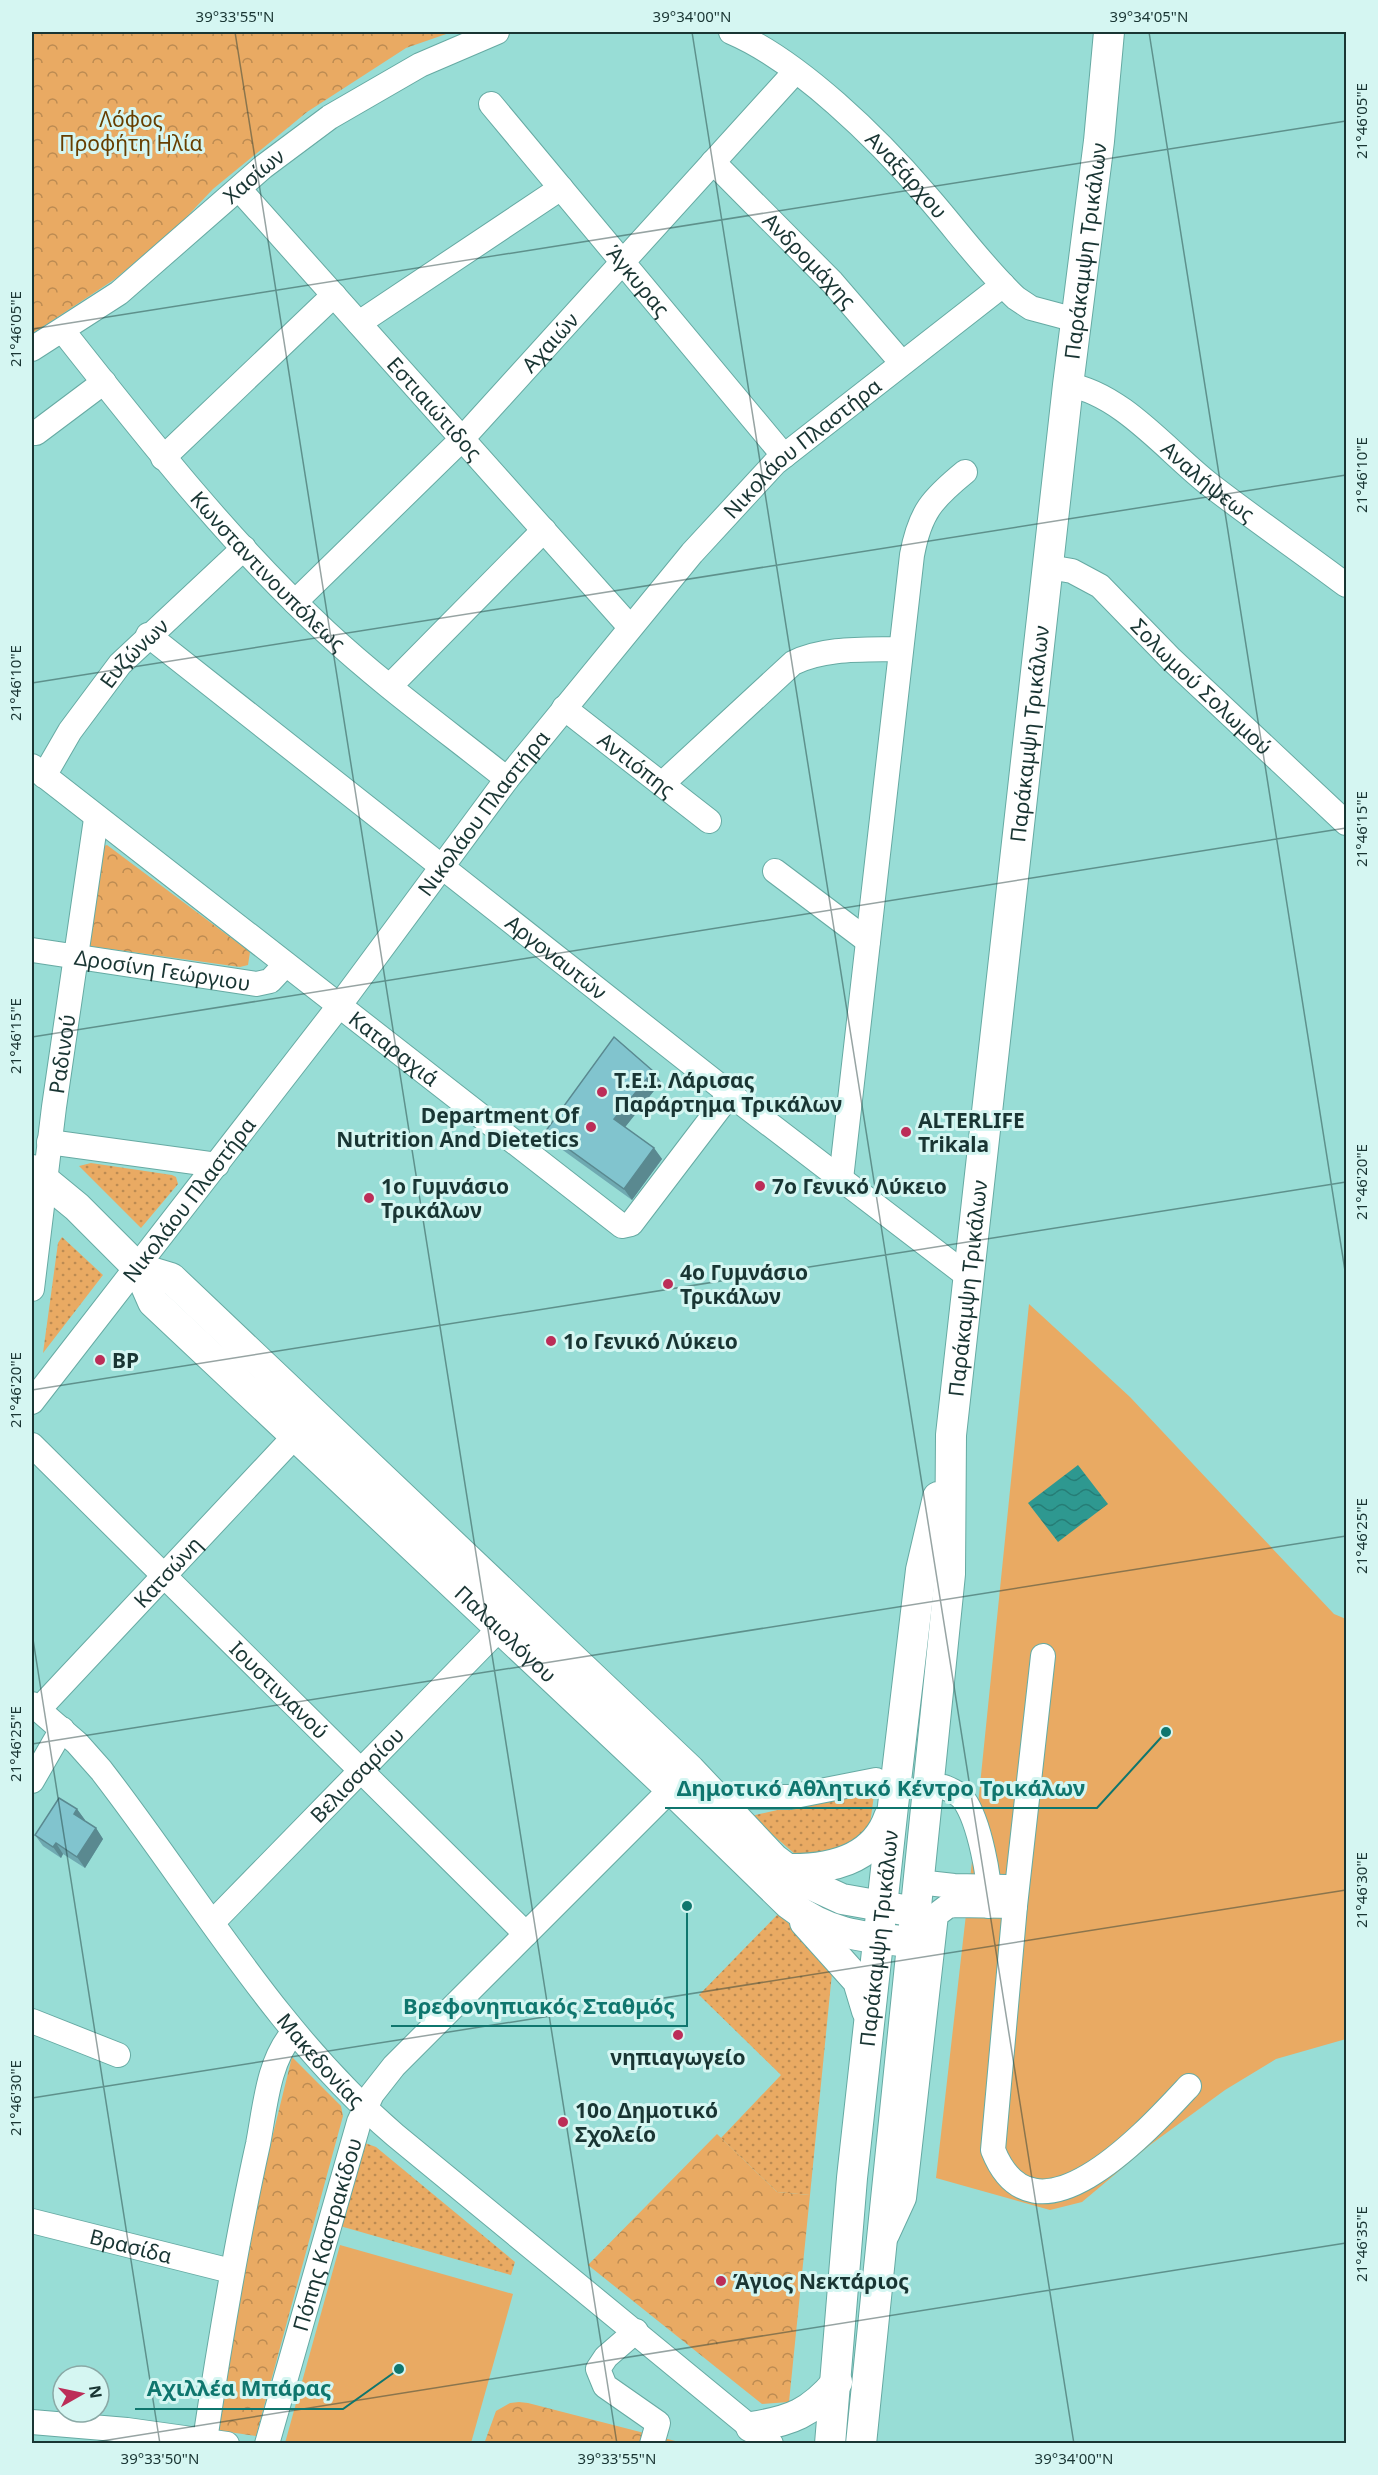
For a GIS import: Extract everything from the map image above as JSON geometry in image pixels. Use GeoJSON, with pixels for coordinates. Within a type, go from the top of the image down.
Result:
{"type":"FeatureCollection","features":[{"type":"Feature","properties":{"kind":"main road","name":"Παράκαμψη Τρικάλων"},"geometry":{"type":"LineString","coordinates":[[830,2444],[837,2382],[852,2178],[892,1806],[921,1570],[951,1435],[1068,385],[1099,141],[1109,32]]}},
{"type":"Feature","properties":{"kind":"main road","name":"Παλαιολόγου"},"geometry":{"type":"LineString","coordinates":[[38,1175],[77,1207],[138,1268],[153,1302],[500,1628],[681,1779],[724,1807],[786,1869],[803,1881],[842,1899],[926,1914]]}},
{"type":"Feature","properties":{"kind":"main road","name":"Παλαιολόγου"},"geometry":{"type":"LineString","coordinates":[[138,1268],[171,1278],[681,1779],[789,1904],[812,1921],[831,1930],[922,1944]]}},
{"type":"Feature","properties":{"kind":"main road","name":"Παράκαμψη Τρικάλων"},"geometry":{"type":"LineString","coordinates":[[861,2444],[880,2251],[926,1914],[918,1882],[950,1574],[951,1435]]}},
{"type":"Feature","properties":{"kind":"main road"},"geometry":{"type":"LineString","coordinates":[[786,1869],[824,1867],[859,1854],[878,1838],[892,1806]]}},
{"type":"Feature","properties":{"kind":"main road"},"geometry":{"type":"LineString","coordinates":[[789,1904],[858,1981],[869,2021]]}},
{"type":"Feature","properties":{"kind":"main road"},"geometry":{"type":"LineString","coordinates":[[756,2438],[782,2421],[805,2413],[821,2401],[837,2382]]}},
{"type":"Feature","properties":{"kind":"street","name":"Χασίων"},"geometry":{"type":"LineString","coordinates":[[32,349],[63,331],[134,281],[287,148],[366,94],[420,64],[496,32]]}},
{"type":"Feature","properties":{"kind":"street","name":"Αναξάρχου"},"geometry":{"type":"LineString","coordinates":[[731,32],[762,48],[795,72],[892,159],[1002,285],[1031,308],[1076,320]]}},
{"type":"Feature","properties":{"kind":"street","name":"Αχαιών"},"geometry":{"type":"LineString","coordinates":[[295,602],[462,439],[795,72]]}},
{"type":"Feature","properties":{"kind":"street","name":"Άγκυρας"},"geometry":{"type":"LineString","coordinates":[[491,104],[784,456]]}},
{"type":"Feature","properties":{"kind":"street","name":"Ανδρομάχης"},"geometry":{"type":"LineString","coordinates":[[713,162],[825,275],[901,362]]}},
{"type":"Feature","properties":{"kind":"street"},"geometry":{"type":"LineString","coordinates":[[359,323],[561,188]]}},
{"type":"Feature","properties":{"kind":"street","name":"Εστιαιώτιδος"},"geometry":{"type":"LineString","coordinates":[[239,189],[630,627]]}},
{"type":"Feature","properties":{"kind":"street","name":"Νικολάου Πλαστήρα"},"geometry":{"type":"LineString","coordinates":[[32,1402],[339,1006],[507,779],[630,627],[715,527],[784,456],[1002,285]]}},
{"type":"Feature","properties":{"kind":"street"},"geometry":{"type":"LineString","coordinates":[[163,458],[334,296]]}},
{"type":"Feature","properties":{"kind":"street","name":"Κωνσταντινουπόλεως"},"geometry":{"type":"LineString","coordinates":[[63,331],[163,458],[295,602],[328,634],[390,686],[507,779]]}},
{"type":"Feature","properties":{"kind":"street"},"geometry":{"type":"LineString","coordinates":[[36,433],[104,382]]}},
{"type":"Feature","properties":{"kind":"street","name":"Αναλήψεως"},"geometry":{"type":"LineString","coordinates":[[1068,385],[1083,387],[1111,402],[1202,478],[1347,585]]}},
{"type":"Feature","properties":{"kind":"street"},"geometry":{"type":"LineString","coordinates":[[841,1179],[912,555],[921,517],[938,494],[965,472]]}},
{"type":"Feature","properties":{"kind":"street"},"geometry":{"type":"LineString","coordinates":[[390,686],[544,530]]}},
{"type":"Feature","properties":{"kind":"street","name":"Ευζώνων"},"geometry":{"type":"LineString","coordinates":[[38,771],[70,731],[104,682],[148,635],[244,548]]}},
{"type":"Feature","properties":{"kind":"street","name":"Σολωμού Σολωμού"},"geometry":{"type":"LineString","coordinates":[[1049,567],[1072,571],[1106,591],[1171,659],[1347,823]]}},
{"type":"Feature","properties":{"kind":"street","name":"Αργοναυτών"},"geometry":{"type":"LineString","coordinates":[[148,635],[730,1094],[969,1277]]}},
{"type":"Feature","properties":{"kind":"street"},"geometry":{"type":"LineString","coordinates":[[662,784],[793,663],[808,656],[825,653],[901,649]]}},
{"type":"Feature","properties":{"kind":"street","name":"Αντιόπης"},"geometry":{"type":"LineString","coordinates":[[564,708],[709,821]]}},
{"type":"Feature","properties":{"kind":"street","name":"Καταραχιά"},"geometry":{"type":"LineString","coordinates":[[38,771],[96,819],[622,1226],[631,1224],[730,1094]]}},
{"type":"Feature","properties":{"kind":"street","name":"Ραδινού"},"geometry":{"type":"LineString","coordinates":[[32,1290],[38,1175],[49,1142],[96,819]]}},
{"type":"Feature","properties":{"kind":"street"},"geometry":{"type":"LineString","coordinates":[[775,871],[868,941]]}},
{"type":"Feature","properties":{"kind":"street","name":"Δροσίνη Γεώργιου"},"geometry":{"type":"LineString","coordinates":[[32,951],[259,984],[274,979],[285,965]]}},
{"type":"Feature","properties":{"kind":"street"},"geometry":{"type":"LineString","coordinates":[[49,1142],[217,1165]]}},
{"type":"Feature","properties":{"kind":"street","name":"Κατσώνη"},"geometry":{"type":"LineString","coordinates":[[35,1706],[164,1575],[295,1436]]}},
{"type":"Feature","properties":{"kind":"street","name":"Ιουστινιανού"},"geometry":{"type":"LineString","coordinates":[[32,1445],[526,1934]]}},
{"type":"Feature","properties":{"kind":"street","name":"Βελισσαρίου"},"geometry":{"type":"LineString","coordinates":[[213,1923],[500,1628]]}},
{"type":"Feature","properties":{"kind":"street"},"geometry":{"type":"LineString","coordinates":[[1043,1656],[1016,1896],[993,2150],[1001,2170],[1019,2186],[1039,2191],[1074,2185],[1099,2170],[1154,2123],[1189,2086]]}},
{"type":"Feature","properties":{"kind":"street","name":"Μακεδονίας"},"geometry":{"type":"LineString","coordinates":[[35,1706],[62,1729],[101,1770],[293,2033],[364,2108],[671,2360],[756,2438]]}},
{"type":"Feature","properties":{"kind":"street"},"geometry":{"type":"LineString","coordinates":[[32,1781],[62,1729]]}},
{"type":"Feature","properties":{"kind":"street","name":"Πόπης Καστρακίδου"},"geometry":{"type":"LineString","coordinates":[[267,2444],[364,2108],[394,2066],[681,1779]]}},
{"type":"Feature","properties":{"kind":"street"},"geometry":{"type":"LineString","coordinates":[[724,1807],[741,1797],[790,1797],[876,1780]]}},
{"type":"Feature","properties":{"kind":"street"},"geometry":{"type":"LineString","coordinates":[[944,1787],[963,1799],[970,1812],[990,1896]]}},
{"type":"Feature","properties":{"kind":"street"},"geometry":{"type":"LineString","coordinates":[[918,1882],[990,1896],[1016,1896]]}},
{"type":"Feature","properties":{"kind":"street"},"geometry":{"type":"LineString","coordinates":[[926,1914],[990,1896]]}},
{"type":"Feature","properties":{"kind":"street"},"geometry":{"type":"LineString","coordinates":[[32,2021],[118,2055]]}},
{"type":"Feature","properties":{"kind":"street"},"geometry":{"type":"LineString","coordinates":[[32,2422],[127,2430],[216,2442],[231,2271],[276,2061],[284,2043],[293,2033]]}},
{"type":"Feature","properties":{"kind":"street","name":"Βρασίδα"},"geometry":{"type":"LineString","coordinates":[[32,2221],[231,2271]]}},
{"type":"Feature","properties":{"kind":"street"},"geometry":{"type":"LineString","coordinates":[[636,2331],[606,2357],[598,2369],[605,2386],[658,2423],[652,2444]]}},
{"type":"Feature","properties":{"kind":"green space","name":"Λόφος Προφήτη Ηλία"},"geometry":{"type":"Polygon","coordinates":[[[32,32],[452,32],[406,48],[307,112],[213,189],[178,226],[115,279],[32,334],[32,32]]]}},
{"type":"Feature","properties":{"kind":"green space"},"geometry":{"type":"Polygon","coordinates":[[[107,845],[250,952],[248,965],[240,967],[89,946],[104,846],[107,845]]]}},
{"type":"Feature","properties":{"kind":"green space"},"geometry":{"type":"Polygon","coordinates":[[[91,1163],[172,1175],[176,1177],[178,1184],[141,1228],[79,1166],[91,1163]]]}},
{"type":"Feature","properties":{"kind":"green space"},"geometry":{"type":"Polygon","coordinates":[[[62,1237],[103,1275],[43,1353],[58,1243],[62,1237]]]}},
{"type":"Feature","properties":{"kind":"green space"},"geometry":{"type":"Polygon","coordinates":[[[1029,1304],[1130,1397],[1334,1614],[1346,1619],[1346,2039],[1276,2059],[1225,2090],[1150,2145],[1082,2202],[1050,2210],[936,2178],[974,1844],[1029,1304]]]}},
{"type":"Feature","properties":{"kind":"green space"},"geometry":{"type":"Polygon","coordinates":[[[875,1788],[870,1824],[849,1851],[796,1855],[751,1816],[875,1788]]]}},
{"type":"Feature","properties":{"kind":"green space"},"geometry":{"type":"Polygon","coordinates":[[[778,1914],[833,1963],[810,2195],[777,2192],[721,2138],[781,2075],[699,1995],[778,1914]]]}},
{"type":"Feature","properties":{"kind":"green space"},"geometry":{"type":"Polygon","coordinates":[[[292,2057],[341,2106],[343,2116],[256,2436],[215,2430],[255,2207],[292,2057]]]}},
{"type":"Feature","properties":{"kind":"green space"},"geometry":{"type":"Polygon","coordinates":[[[717,2134],[777,2192],[810,2195],[789,2402],[762,2404],[588,2265],[717,2134]]]}},
{"type":"Feature","properties":{"kind":"green space"},"geometry":{"type":"Polygon","coordinates":[[[365,2143],[376,2147],[515,2262],[511,2275],[340,2226],[365,2143]]]}},
{"type":"Feature","properties":{"kind":"green space"},"geometry":{"type":"Polygon","coordinates":[[[340,2245],[513,2294],[471,2443],[285,2443],[340,2245]]]}},
{"type":"Feature","properties":{"kind":"green space"},"geometry":{"type":"Polygon","coordinates":[[[519,2402],[683,2443],[484,2444],[496,2411],[510,2403],[519,2402]]]}},
{"type":"Feature","properties":{"kind":"water"},"geometry":{"type":"Polygon","coordinates":[[[1078,1465],[1108,1504],[1058,1542],[1028,1503],[1078,1465]]]}},
{"type":"Feature","properties":{"kind":"building","name":"Department Of Nutrition And Dietetics"},"geometry":{"type":"Polygon","coordinates":[[[614,1037],[653,1071],[614,1119],[654,1148],[624,1189],[545,1132],[614,1037]]]}},
{"type":"Feature","properties":{"kind":"building"},"geometry":{"type":"Polygon","coordinates":[[[59,1798],[77,1809],[74,1814],[96,1828],[77,1857],[56,1843],[53,1847],[35,1835],[59,1798]]]}},
{"type":"Feature","properties":{"kind":"place","name":"Τ.Ε.Ι. Λάρισας Παράρτημα Τρικάλων"},"geometry":{"type":"Point","coordinates":[602,1092]}},
{"type":"Feature","properties":{"kind":"place","name":"Department Of Nutrition And Dietetics"},"geometry":{"type":"Point","coordinates":[591,1127]}},
{"type":"Feature","properties":{"kind":"place","name":"ALTERLIFE Trikala"},"geometry":{"type":"Point","coordinates":[906,1132]}},
{"type":"Feature","properties":{"kind":"place","name":"7ο Γενικό Λύκειο"},"geometry":{"type":"Point","coordinates":[760,1186]}},
{"type":"Feature","properties":{"kind":"place","name":"1ο Γυμνάσιο Τρικάλων"},"geometry":{"type":"Point","coordinates":[369,1198]}},
{"type":"Feature","properties":{"kind":"place","name":"4ο Γυμνάσιο Τρικάλων"},"geometry":{"type":"Point","coordinates":[668,1284]}},
{"type":"Feature","properties":{"kind":"place","name":"1ο Γενικό Λύκειο"},"geometry":{"type":"Point","coordinates":[551,1341]}},
{"type":"Feature","properties":{"kind":"place","name":"BP"},"geometry":{"type":"Point","coordinates":[100,1360]}},
{"type":"Feature","properties":{"kind":"place","name":"Δημοτικό Αθλητικό Κέντρο Τρικάλων"},"geometry":{"type":"Point","coordinates":[1166,1732]}},
{"type":"Feature","properties":{"kind":"place","name":"Βρεφονηπιακός Σταθμός"},"geometry":{"type":"Point","coordinates":[687,1906]}},
{"type":"Feature","properties":{"kind":"place","name":"νηπιαγωγείο"},"geometry":{"type":"Point","coordinates":[678,2035]}},
{"type":"Feature","properties":{"kind":"place","name":"10ο Δημοτικό Σχολείο"},"geometry":{"type":"Point","coordinates":[563,2122]}},
{"type":"Feature","properties":{"kind":"place","name":"Άγιος Νεκτάριος"},"geometry":{"type":"Point","coordinates":[721,2281]}},
{"type":"Feature","properties":{"kind":"place","name":"Αχιλλέα Μπάρας"},"geometry":{"type":"Point","coordinates":[399,2369]}}]}
